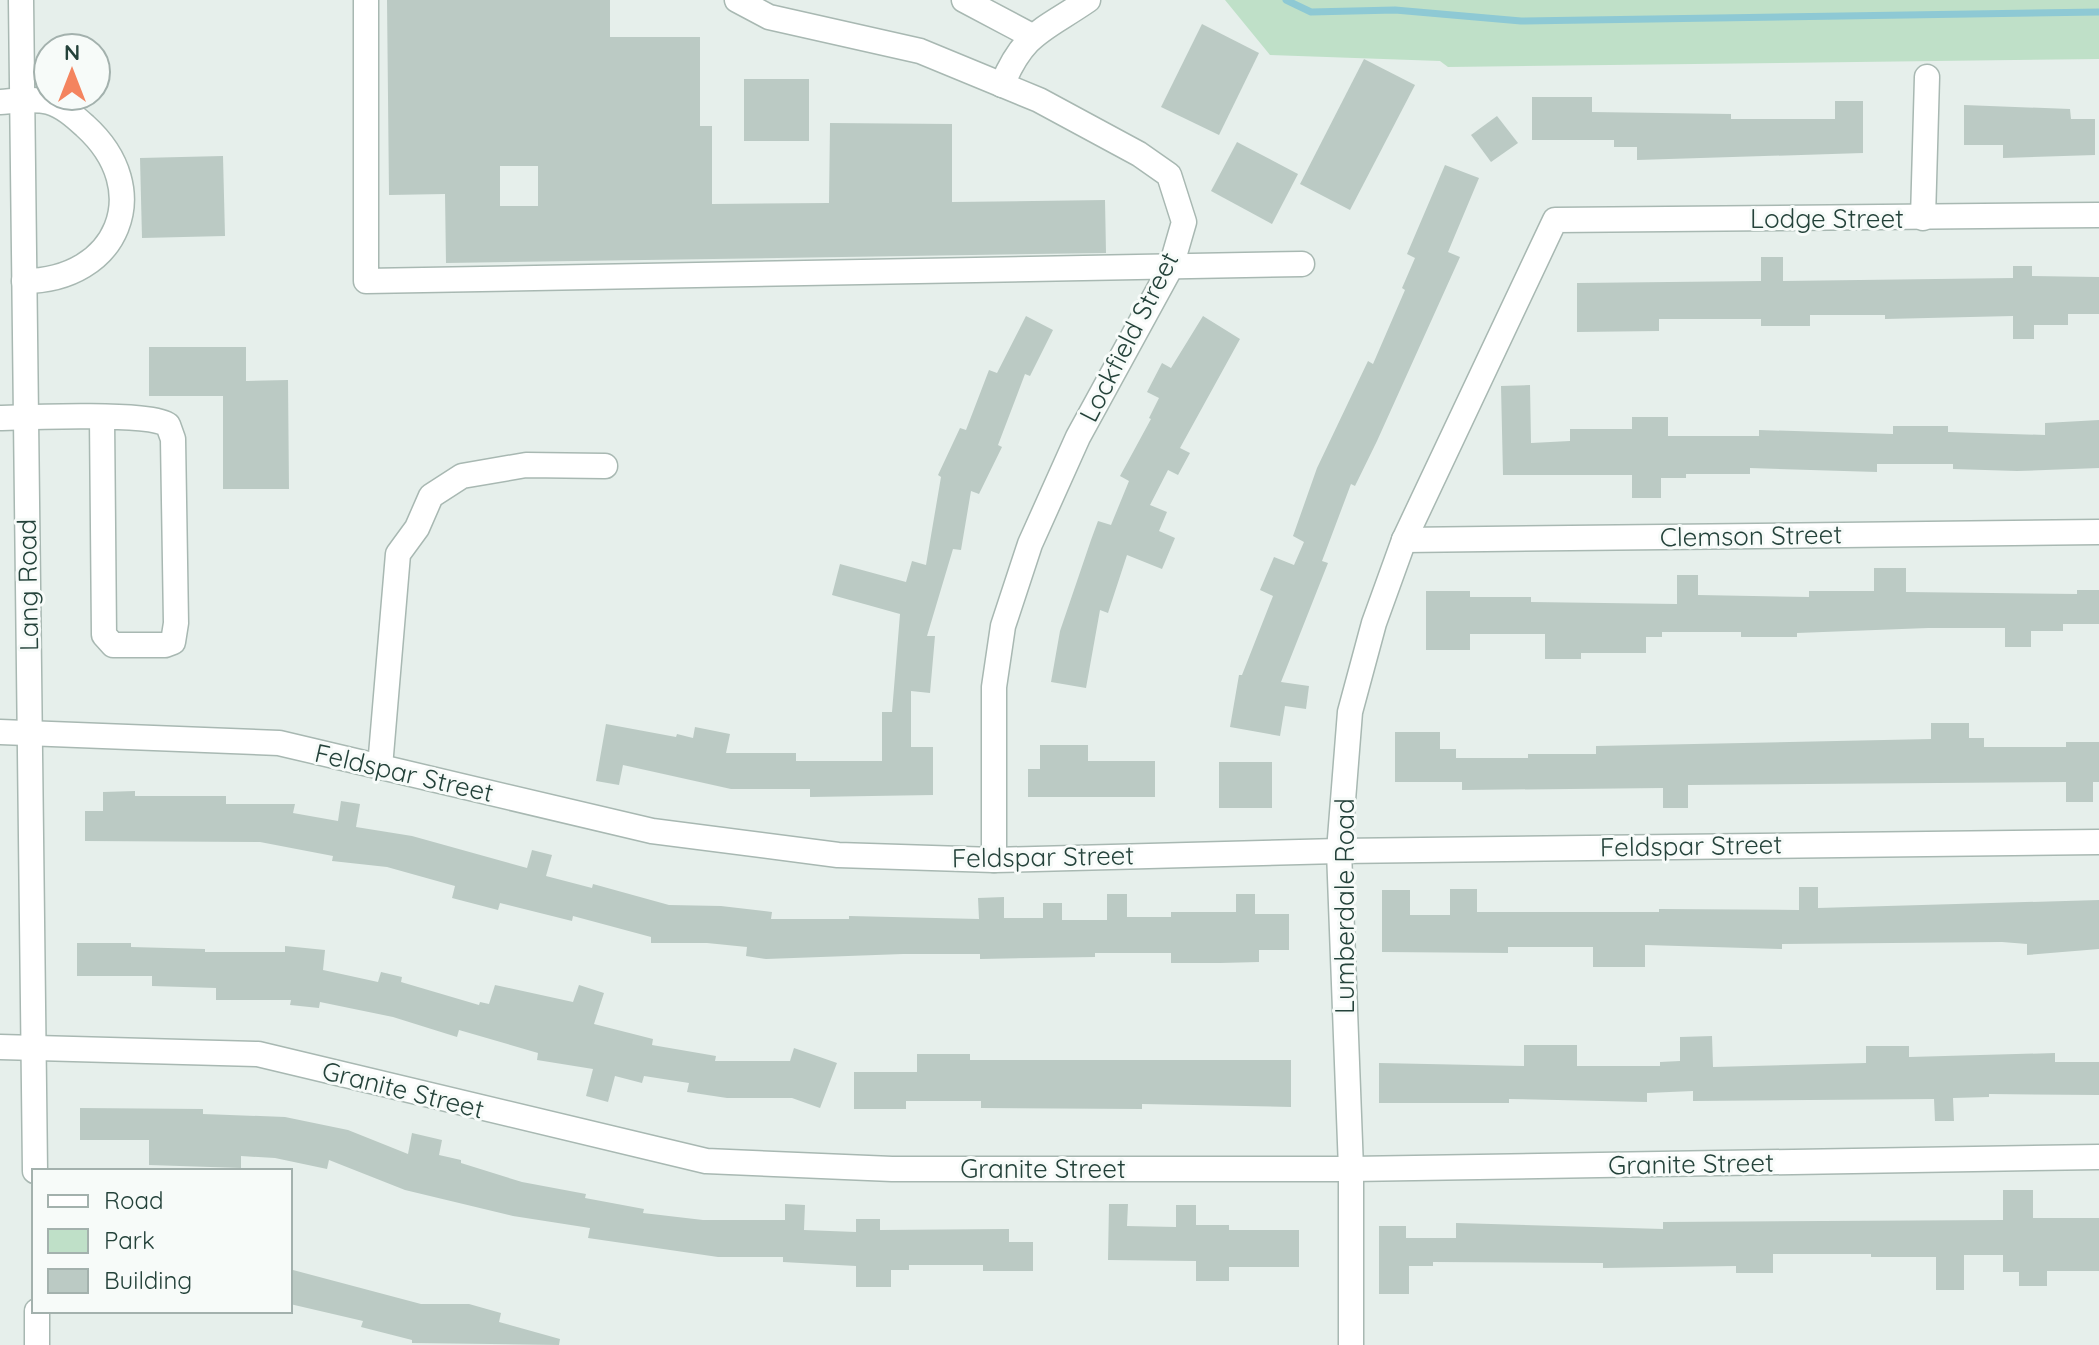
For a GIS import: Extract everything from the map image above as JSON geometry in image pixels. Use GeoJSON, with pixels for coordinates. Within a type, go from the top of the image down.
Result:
{"type":"FeatureCollection","features":[{"type":"Feature","properties":{"kind":"street","name":"Lang Road"},"geometry":{"type":"LineString","coordinates":[[21,0],[11,102],[24,281],[35,1169]]}},
{"type":"Feature","properties":{"kind":"street"},"geometry":{"type":"LineString","coordinates":[[366,0],[366,281],[1302,264]]}},
{"type":"Feature","properties":{"kind":"street","name":"Lockfield Street"},"geometry":{"type":"LineString","coordinates":[[737,0],[769,17],[920,51],[1086,124],[1169,175],[1184,222],[1171,267],[1078,437],[1030,544],[1003,626],[994,687],[994,860]]}},
{"type":"Feature","properties":{"kind":"street"},"geometry":{"type":"LineString","coordinates":[[964,0],[1032,36]]}},
{"type":"Feature","properties":{"kind":"street"},"geometry":{"type":"LineString","coordinates":[[1002,85],[1016,52],[1032,36],[1088,0]]}},
{"type":"Feature","properties":{"kind":"street"},"geometry":{"type":"LineString","coordinates":[[1923,218],[1927,77]]}},
{"type":"Feature","properties":{"kind":"street"},"geometry":{"type":"LineString","coordinates":[[11,102],[49,102],[73,115],[94,134],[110,157],[120,183],[124,211],[110,241],[88,265],[46,281],[24,281]]}},
{"type":"Feature","properties":{"kind":"street","name":"Lodge Street"},"geometry":{"type":"LineString","coordinates":[[1555,220],[2099,215]]}},
{"type":"Feature","properties":{"kind":"street","name":"Lumberdale Road"},"geometry":{"type":"LineString","coordinates":[[1351,1345],[1351,1169],[1339,851],[1350,712],[1374,623],[1404,540],[1555,220]]}},
{"type":"Feature","properties":{"kind":"street"},"geometry":{"type":"LineString","coordinates":[[0,418],[26,417],[102,418],[157,419],[172,431],[176,634],[173,642],[165,645],[113,645],[104,635],[102,418]]}},
{"type":"Feature","properties":{"kind":"street"},"geometry":{"type":"LineString","coordinates":[[380,767],[398,554],[417,528],[431,496],[462,476],[526,465],[605,466]]}},
{"type":"Feature","properties":{"kind":"street","name":"Clemson Street"},"geometry":{"type":"LineString","coordinates":[[1404,540],[2099,532]]}},
{"type":"Feature","properties":{"kind":"street","name":"Feldspar Street"},"geometry":{"type":"LineString","coordinates":[[0,732],[279,743],[652,831],[838,855],[994,860],[1339,851],[2099,842]]}},
{"type":"Feature","properties":{"kind":"street","name":"Granite Street"},"geometry":{"type":"LineString","coordinates":[[0,1047],[258,1054],[557,1128],[706,1161],[892,1169],[1351,1169],[2099,1157]]}},
{"type":"Feature","properties":{"kind":"street"},"geometry":{"type":"LineString","coordinates":[[37,1313],[37,1345]]}},
{"type":"Feature","properties":{"kind":"green space"},"geometry":{"type":"Polygon","coordinates":[[[1225,0],[2099,0],[2099,59],[1448,67],[1440,61],[1270,55],[1225,0]]]}},
{"type":"Feature","properties":{"kind":"building"},"geometry":{"type":"Polygon","coordinates":[[[387,0],[610,0],[610,37],[700,37],[700,126],[712,126],[712,204],[829,203],[830,123],[952,124],[952,202],[1105,200],[1106,253],[446,263],[445,194],[389,195],[387,0]],[[500,166],[500,206],[538,206],[538,166],[500,166]]]}},
{"type":"Feature","properties":{"kind":"building"},"geometry":{"type":"Polygon","coordinates":[[[1202,24],[1259,53],[1219,135],[1161,107],[1202,24]]]}},
{"type":"Feature","properties":{"kind":"building"},"geometry":{"type":"Polygon","coordinates":[[[1364,59],[1415,85],[1350,210],[1300,184],[1364,59]]]}},
{"type":"Feature","properties":{"kind":"building"},"geometry":{"type":"Polygon","coordinates":[[[744,79],[809,79],[809,141],[744,141],[744,79]]]}},
{"type":"Feature","properties":{"kind":"building"},"geometry":{"type":"Polygon","coordinates":[[[1532,97],[1592,97],[1592,112],[1731,114],[1731,119],[1835,119],[1835,101],[1863,101],[1863,153],[1637,160],[1637,147],[1614,147],[1614,140],[1532,140],[1532,97]]]}},
{"type":"Feature","properties":{"kind":"building"},"geometry":{"type":"Polygon","coordinates":[[[1964,105],[2070,109],[2071,119],[2095,119],[2095,155],[2003,158],[2003,145],[1964,145],[1964,105]]]}},
{"type":"Feature","properties":{"kind":"building"},"geometry":{"type":"Polygon","coordinates":[[[1497,116],[1518,143],[1491,162],[1471,135],[1497,116]]]}},
{"type":"Feature","properties":{"kind":"building"},"geometry":{"type":"Polygon","coordinates":[[[1237,142],[1298,174],[1272,224],[1211,191],[1237,142]]]}},
{"type":"Feature","properties":{"kind":"building"},"geometry":{"type":"Polygon","coordinates":[[[223,156],[225,236],[142,238],[140,158],[223,156]]]}},
{"type":"Feature","properties":{"kind":"building"},"geometry":{"type":"Polygon","coordinates":[[[1445,165],[1479,178],[1448,252],[1460,257],[1377,441],[1355,486],[1351,484],[1322,561],[1328,563],[1281,682],[1309,686],[1306,709],[1285,706],[1280,736],[1230,727],[1239,675],[1242,675],[1273,596],[1260,590],[1274,557],[1294,565],[1304,542],[1293,536],[1317,468],[1368,361],[1373,364],[1405,290],[1402,288],[1415,258],[1407,254],[1445,165]]]}},
{"type":"Feature","properties":{"kind":"building"},"geometry":{"type":"Polygon","coordinates":[[[1761,257],[1783,257],[1783,281],[2013,278],[2013,266],[2032,266],[2032,276],[2099,277],[2099,314],[2068,314],[2068,325],[2034,325],[2034,339],[2013,339],[2013,316],[1885,319],[1885,315],[1810,315],[1810,326],[1761,326],[1761,319],[1659,319],[1659,331],[1577,332],[1577,283],[1761,281],[1761,257]]]}},
{"type":"Feature","properties":{"kind":"building"},"geometry":{"type":"Polygon","coordinates":[[[1026,316],[1053,330],[1030,376],[1025,374],[998,445],[1002,447],[979,494],[971,491],[961,550],[953,549],[927,636],[935,636],[930,693],[911,691],[911,747],[933,747],[933,795],[810,797],[810,789],[731,789],[623,765],[619,785],[596,781],[606,724],[676,737],[677,734],[693,738],[695,727],[730,734],[726,753],[796,753],[796,761],[882,761],[882,712],[892,712],[900,614],[832,595],[840,564],[906,582],[912,561],[926,565],[941,477],[938,475],[960,428],[966,430],[989,370],[997,373],[1026,316]]]}},
{"type":"Feature","properties":{"kind":"building"},"geometry":{"type":"Polygon","coordinates":[[[1203,316],[1240,339],[1180,448],[1190,453],[1178,475],[1168,470],[1150,505],[1167,512],[1159,531],[1175,538],[1162,569],[1127,555],[1108,613],[1100,610],[1086,688],[1051,682],[1060,631],[1098,521],[1111,525],[1129,481],[1120,476],[1159,398],[1147,392],[1162,363],[1171,368],[1203,316]]]}},
{"type":"Feature","properties":{"kind":"building"},"geometry":{"type":"Polygon","coordinates":[[[149,347],[246,347],[246,381],[288,380],[289,489],[223,489],[223,396],[149,396],[149,347]]]}},
{"type":"Feature","properties":{"kind":"building"},"geometry":{"type":"Polygon","coordinates":[[[1530,385],[1531,443],[1570,441],[1570,429],[1632,429],[1632,417],[1668,417],[1668,436],[1759,436],[1759,430],[1893,434],[1893,426],[1948,426],[1948,432],[2045,435],[2045,423],[2099,420],[2099,468],[2017,471],[1953,469],[1953,464],[1877,464],[1877,472],[1750,468],[1750,474],[1686,474],[1686,478],[1661,478],[1661,498],[1632,498],[1632,475],[1503,475],[1501,386],[1530,385]]]}},
{"type":"Feature","properties":{"kind":"building"},"geometry":{"type":"Polygon","coordinates":[[[1874,568],[1906,568],[1906,592],[2077,594],[2077,590],[2099,590],[2099,624],[2063,624],[2063,631],[2031,631],[2031,647],[2005,647],[2005,628],[1928,628],[1797,633],[1797,637],[1741,637],[1741,632],[1662,632],[1662,637],[1646,637],[1646,653],[1581,653],[1581,659],[1545,659],[1545,634],[1470,634],[1470,650],[1426,650],[1426,591],[1470,591],[1470,597],[1531,597],[1531,602],[1677,604],[1677,575],[1698,575],[1698,595],[1809,597],[1809,591],[1874,591],[1874,568]]]}},
{"type":"Feature","properties":{"kind":"building"},"geometry":{"type":"Polygon","coordinates":[[[1931,723],[1969,723],[1969,738],[1984,738],[1984,747],[2066,747],[2066,742],[2099,742],[2099,782],[2093,782],[2093,802],[2066,802],[2066,782],[1688,785],[1688,808],[1663,808],[1663,788],[1462,790],[1462,782],[1395,782],[1395,732],[1440,732],[1440,749],[1456,749],[1456,758],[1528,758],[1528,754],[1596,754],[1596,746],[1931,739],[1931,723]]]}},
{"type":"Feature","properties":{"kind":"building"},"geometry":{"type":"Polygon","coordinates":[[[1040,745],[1088,745],[1088,761],[1155,761],[1155,797],[1028,797],[1028,769],[1040,769],[1040,745]]]}},
{"type":"Feature","properties":{"kind":"building"},"geometry":{"type":"Polygon","coordinates":[[[1219,762],[1272,762],[1272,808],[1219,808],[1219,762]]]}},
{"type":"Feature","properties":{"kind":"building"},"geometry":{"type":"Polygon","coordinates":[[[135,791],[135,796],[226,796],[226,804],[295,804],[293,813],[338,821],[341,801],[360,804],[356,827],[412,836],[527,868],[532,850],[552,855],[546,876],[592,888],[593,884],[669,905],[721,906],[772,912],[771,919],[849,919],[849,916],[979,919],[978,898],[1004,897],[1004,918],[1043,918],[1043,903],[1062,903],[1062,920],[1107,920],[1107,894],[1127,894],[1127,917],[1171,917],[1171,912],[1236,912],[1236,894],[1255,894],[1255,914],[1289,914],[1289,950],[1259,950],[1259,962],[1220,963],[1171,963],[1171,953],[980,959],[980,954],[903,954],[766,959],[746,956],[747,947],[651,943],[651,937],[573,916],[572,921],[500,903],[498,910],[452,898],[455,886],[387,867],[332,861],[333,856],[260,842],[85,841],[85,811],[103,811],[103,792],[135,791]]]}},
{"type":"Feature","properties":{"kind":"building"},"geometry":{"type":"Polygon","coordinates":[[[1799,887],[1818,887],[1818,908],[2099,900],[2099,949],[2027,955],[2027,944],[2002,942],[1782,944],[1782,949],[1645,945],[1645,967],[1593,967],[1593,947],[1508,947],[1508,953],[1382,952],[1382,890],[1410,890],[1410,915],[1450,915],[1450,889],[1477,889],[1477,912],[1659,912],[1659,909],[1799,910],[1799,887]]]}},
{"type":"Feature","properties":{"kind":"building"},"geometry":{"type":"Polygon","coordinates":[[[77,943],[131,943],[131,947],[205,949],[205,952],[285,952],[285,946],[325,950],[323,970],[378,982],[381,972],[402,977],[401,982],[479,1005],[480,1002],[489,1004],[495,985],[573,1002],[579,985],[604,993],[594,1024],[653,1039],[652,1045],[716,1056],[715,1061],[790,1061],[794,1048],[837,1063],[820,1108],[792,1098],[727,1098],[687,1092],[689,1083],[644,1076],[642,1083],[615,1076],[608,1102],[586,1096],[593,1069],[537,1060],[538,1053],[459,1030],[457,1037],[393,1017],[320,1002],[319,1008],[290,1005],[291,1000],[216,1000],[216,988],[152,986],[152,976],[77,976],[77,943]]]}},
{"type":"Feature","properties":{"kind":"building"},"geometry":{"type":"Polygon","coordinates":[[[1712,1036],[1713,1067],[1866,1063],[1866,1046],[1909,1046],[1909,1057],[2055,1053],[2055,1062],[2099,1062],[2099,1095],[1989,1094],[1989,1097],[1953,1098],[1954,1121],[1935,1121],[1934,1099],[1693,1101],[1693,1091],[1647,1093],[1647,1102],[1509,1099],[1509,1103],[1379,1103],[1379,1063],[1524,1066],[1524,1045],[1577,1045],[1577,1066],[1660,1066],[1660,1062],[1680,1061],[1680,1037],[1712,1036]]]}},
{"type":"Feature","properties":{"kind":"building"},"geometry":{"type":"Polygon","coordinates":[[[917,1054],[970,1054],[970,1060],[1291,1060],[1291,1107],[1142,1104],[1142,1109],[981,1108],[981,1101],[906,1101],[906,1109],[854,1109],[854,1072],[917,1072],[917,1054]]]}},
{"type":"Feature","properties":{"kind":"building"},"geometry":{"type":"Polygon","coordinates":[[[80,1108],[203,1109],[203,1114],[285,1117],[348,1130],[408,1154],[412,1133],[442,1140],[439,1155],[461,1160],[461,1163],[522,1182],[586,1194],[585,1198],[644,1209],[643,1213],[703,1220],[785,1220],[785,1204],[805,1205],[804,1230],[856,1232],[856,1219],[880,1219],[880,1230],[1009,1229],[1009,1242],[1033,1242],[1033,1271],[983,1271],[983,1265],[909,1265],[909,1270],[891,1270],[891,1287],[856,1287],[856,1266],[783,1262],[783,1257],[718,1257],[588,1238],[590,1228],[513,1216],[405,1190],[329,1160],[327,1169],[275,1158],[241,1156],[241,1168],[149,1165],[149,1140],[80,1140],[80,1108]]]}},
{"type":"Feature","properties":{"kind":"building"},"geometry":{"type":"Polygon","coordinates":[[[2003,1190],[2033,1190],[2033,1218],[2099,1218],[2099,1271],[2047,1271],[2047,1286],[2019,1286],[2019,1272],[2003,1272],[2003,1255],[1964,1255],[1964,1290],[1936,1290],[1936,1257],[1773,1254],[1773,1273],[1736,1273],[1736,1266],[1603,1268],[1603,1263],[1433,1262],[1433,1266],[1409,1266],[1409,1294],[1379,1294],[1379,1226],[1406,1226],[1406,1238],[1456,1238],[1456,1223],[1663,1229],[1663,1222],[2003,1220],[2003,1190]]]}},
{"type":"Feature","properties":{"kind":"building"},"geometry":{"type":"Polygon","coordinates":[[[1109,1204],[1128,1204],[1127,1226],[1176,1227],[1176,1205],[1196,1205],[1196,1225],[1229,1225],[1229,1230],[1299,1230],[1299,1267],[1229,1267],[1229,1281],[1196,1281],[1196,1261],[1108,1260],[1109,1204]]]}},
{"type":"Feature","properties":{"kind":"building"},"geometry":{"type":"Polygon","coordinates":[[[293,1270],[421,1304],[469,1304],[501,1313],[499,1322],[560,1339],[559,1345],[412,1343],[412,1340],[361,1327],[363,1321],[292,1304],[293,1270]]]}},
{"type":"Feature","properties":{"kind":"waterway"},"geometry":{"type":"LineString","coordinates":[[1286,0],[1311,12],[1395,10],[1521,21],[2099,12]]}}]}
